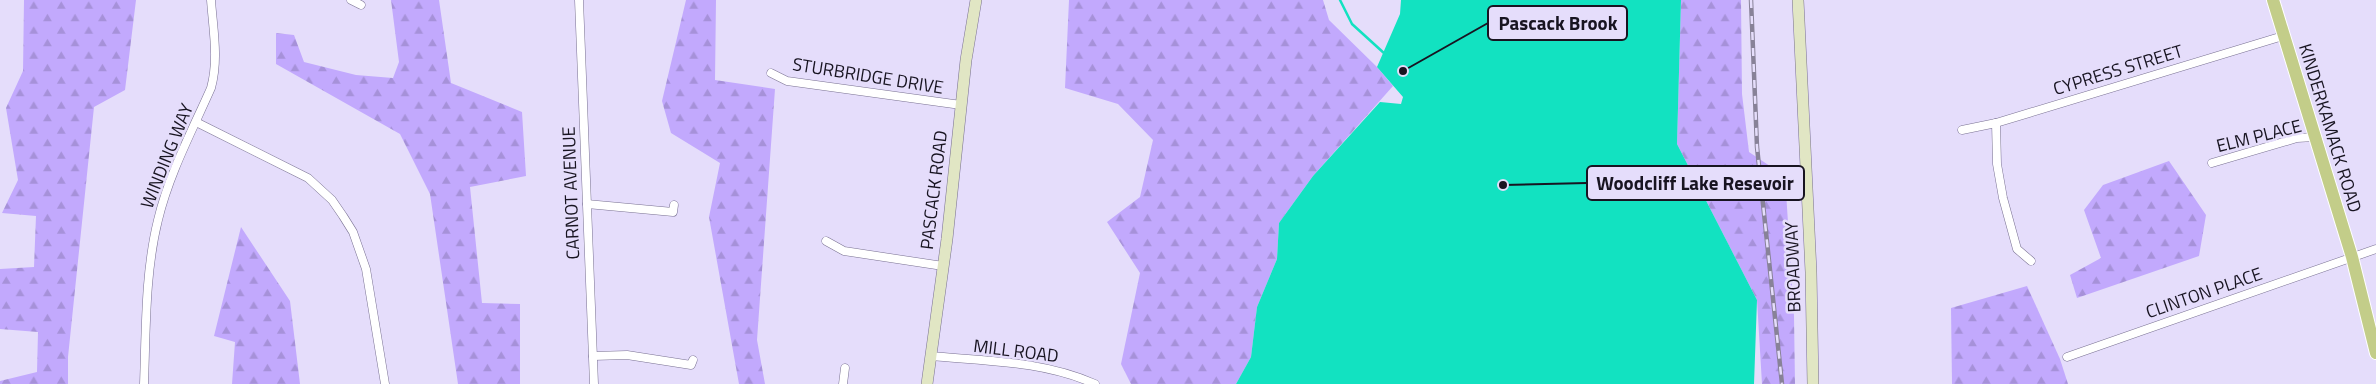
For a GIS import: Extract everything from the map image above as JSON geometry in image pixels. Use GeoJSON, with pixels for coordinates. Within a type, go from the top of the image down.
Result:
{"type":"FeatureCollection","features":[{"type":"Feature","properties":{"kind":"main road","name":"KINDERKAMACK ROAD"},"geometry":{"type":"LineString","coordinates":[[2273,0],[2352,258],[2376,353]]}},
{"type":"Feature","properties":{"kind":"street","name":"WINDING WAY"},"geometry":{"type":"LineString","coordinates":[[144,384],[152,251],[158,220],[171,176],[215,77],[216,56],[211,0]]}},
{"type":"Feature","properties":{"kind":"street"},"geometry":{"type":"LineString","coordinates":[[351,0],[361,5]]}},
{"type":"Feature","properties":{"kind":"street","name":"CARNOT AVENUE"},"geometry":{"type":"LineString","coordinates":[[579,0],[594,384]]}},
{"type":"Feature","properties":{"kind":"street","name":"PASCACK ROAD"},"geometry":{"type":"LineString","coordinates":[[928,384],[970,30],[976,0]]}},
{"type":"Feature","properties":{"kind":"street","name":"BROADWAY"},"geometry":{"type":"LineString","coordinates":[[1798,0],[1811,272],[1812,384]]}},
{"type":"Feature","properties":{"kind":"street","name":"CYPRESS STREET"},"geometry":{"type":"LineString","coordinates":[[1962,130],[1996,122],[2283,36]]}},
{"type":"Feature","properties":{"kind":"street","name":"STURBRIDGE DRIVE"},"geometry":{"type":"LineString","coordinates":[[771,73],[787,80],[961,105]]}},
{"type":"Feature","properties":{"kind":"street"},"geometry":{"type":"LineString","coordinates":[[196,122],[308,178],[332,200],[353,232],[366,268],[385,384]]}},
{"type":"Feature","properties":{"kind":"street"},"geometry":{"type":"LineString","coordinates":[[1996,122],[1998,164],[2003,198],[2017,249],[2031,261]]}},
{"type":"Feature","properties":{"kind":"street","name":"ELM PLACE"},"geometry":{"type":"LineString","coordinates":[[2212,163],[2297,138],[2314,137]]}},
{"type":"Feature","properties":{"kind":"street"},"geometry":{"type":"LineString","coordinates":[[587,204],[673,212],[674,205]]}},
{"type":"Feature","properties":{"kind":"street"},"geometry":{"type":"LineString","coordinates":[[826,241],[844,251],[942,266]]}},
{"type":"Feature","properties":{"kind":"street","name":"CLINTON PLACE"},"geometry":{"type":"LineString","coordinates":[[2067,357],[2376,249]]}},
{"type":"Feature","properties":{"kind":"street"},"geometry":{"type":"LineString","coordinates":[[593,356],[627,355],[691,365],[693,360]]}},
{"type":"Feature","properties":{"kind":"street","name":"MILL ROAD"},"geometry":{"type":"LineString","coordinates":[[931,356],[1041,367],[1075,375],[1095,384]]}},
{"type":"Feature","properties":{"kind":"street"},"geometry":{"type":"LineString","coordinates":[[843,384],[845,368]]}},
{"type":"Feature","properties":{"kind":"green space"},"geometry":{"type":"Polygon","coordinates":[[[24,0],[136,0],[125,90],[94,107],[68,357],[68,384],[0,384],[0,381],[37,372],[38,332],[0,329],[0,269],[34,267],[36,216],[2,213],[18,180],[6,108],[23,71],[24,0]]]}},
{"type":"Feature","properties":{"kind":"green space"},"geometry":{"type":"Polygon","coordinates":[[[391,0],[439,0],[451,83],[522,112],[526,176],[470,187],[482,303],[520,304],[520,384],[458,384],[430,194],[400,134],[276,64],[276,33],[294,35],[304,62],[356,75],[393,78],[399,62],[391,0]]]}},
{"type":"Feature","properties":{"kind":"green space"},"geometry":{"type":"Polygon","coordinates":[[[686,0],[716,0],[715,80],[775,89],[757,340],[765,384],[739,384],[709,217],[720,163],[671,133],[662,101],[686,0]]]}},
{"type":"Feature","properties":{"kind":"green space"},"geometry":{"type":"Polygon","coordinates":[[[1069,0],[1323,0],[1329,20],[1377,67],[1393,86],[1313,176],[1279,223],[1277,259],[1257,307],[1251,357],[1236,384],[1131,384],[1121,364],[1140,273],[1107,222],[1140,197],[1153,140],[1118,104],[1065,88],[1069,0]]]}},
{"type":"Feature","properties":{"kind":"green space"},"geometry":{"type":"Polygon","coordinates":[[[1681,0],[1741,0],[1742,94],[1749,152],[1785,176],[1794,316],[1795,384],[1762,384],[1757,300],[1677,144],[1681,0]]]}},
{"type":"Feature","properties":{"kind":"green space"},"geometry":{"type":"Polygon","coordinates":[[[2169,161],[2206,215],[2199,256],[2077,298],[2070,275],[2101,258],[2084,210],[2103,185],[2169,161]]]}},
{"type":"Feature","properties":{"kind":"green space"},"geometry":{"type":"Polygon","coordinates":[[[241,227],[290,301],[300,384],[232,384],[235,342],[214,336],[241,227]]]}},
{"type":"Feature","properties":{"kind":"green space"},"geometry":{"type":"Polygon","coordinates":[[[2027,286],[2060,359],[2068,384],[1952,384],[1951,308],[2027,286]]]}},
{"type":"Feature","properties":{"kind":"shaded area"},"geometry":{"type":"Polygon","coordinates":[[[1401,0],[1681,0],[1677,144],[1757,300],[1754,384],[1236,384],[1251,357],[1257,307],[1277,259],[1279,223],[1313,176],[1380,102],[1401,104],[1403,97],[1377,67],[1400,14],[1401,0]]]}},
{"type":"Feature","properties":{"kind":"waterway"},"geometry":{"type":"LineString","coordinates":[[1340,0],[1352,24],[1385,54]]}},
{"type":"Feature","properties":{"kind":"railway"},"geometry":{"type":"LineString","coordinates":[[1751,0],[1757,147],[1782,384]]}},
{"type":"Feature","properties":{"kind":"place","name":"Pascack Brook"},"geometry":{"type":"Point","coordinates":[1403,71]}},
{"type":"Feature","properties":{"kind":"place","name":"Woodcliff Lake Resevoir"},"geometry":{"type":"Point","coordinates":[1503,185]}}]}
